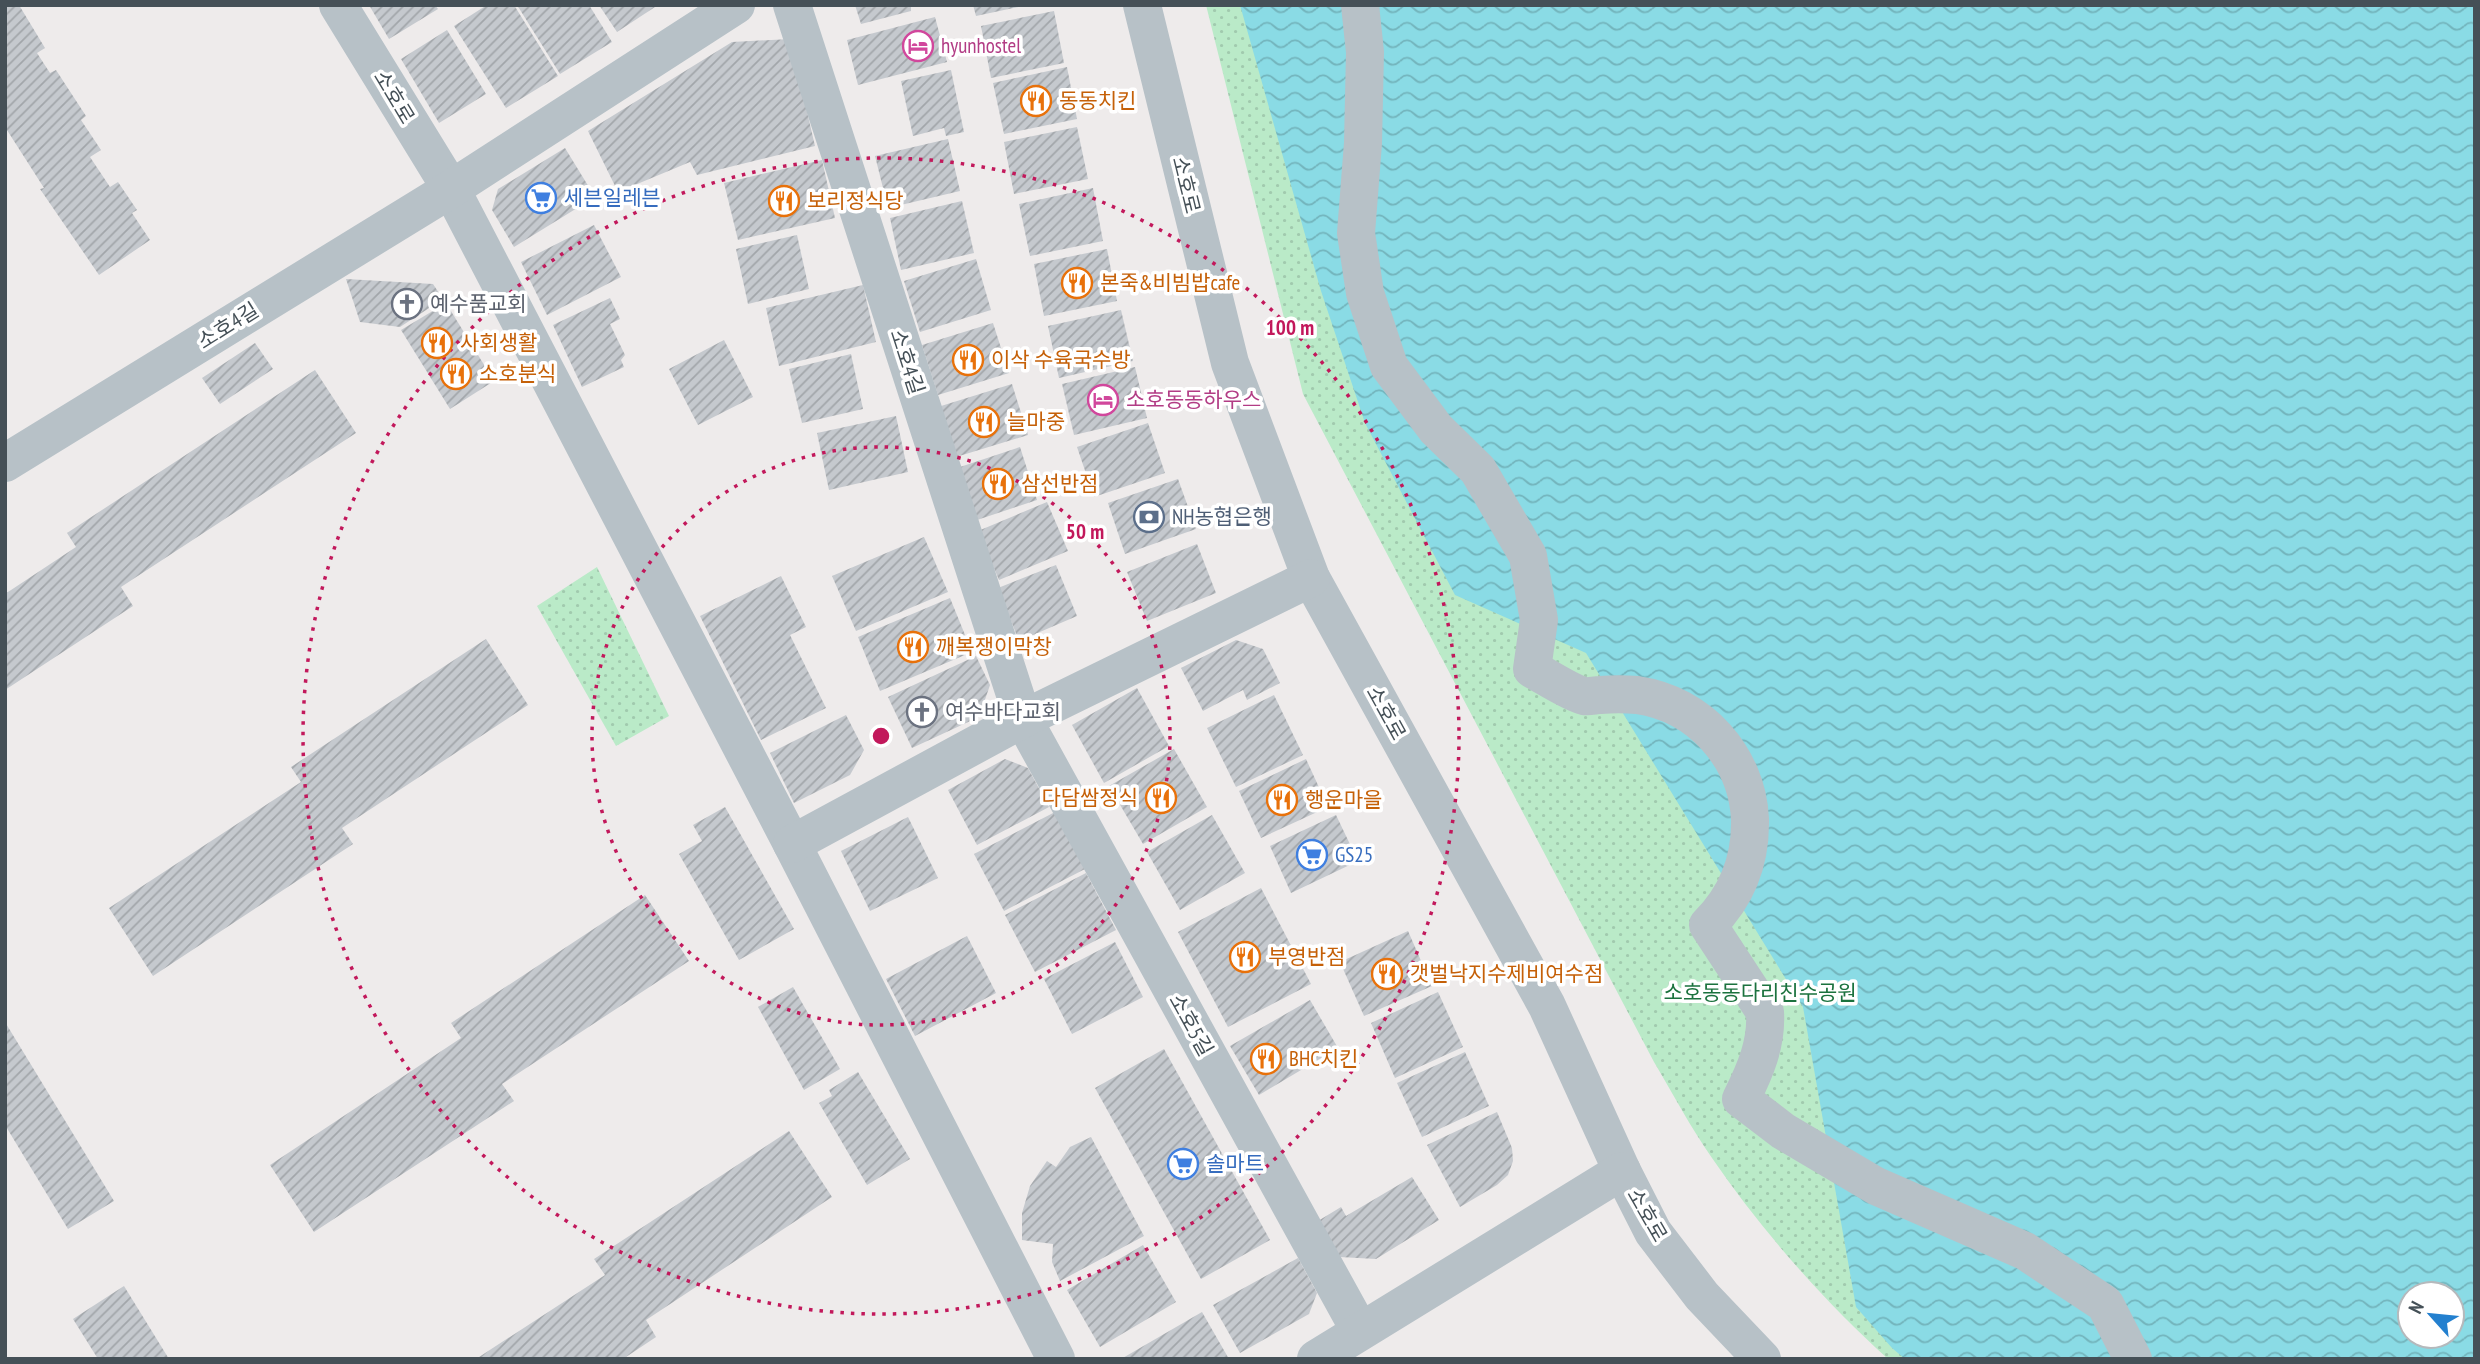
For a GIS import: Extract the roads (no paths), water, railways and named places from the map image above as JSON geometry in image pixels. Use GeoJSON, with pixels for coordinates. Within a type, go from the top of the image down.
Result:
{"type":"FeatureCollection","features":[{"type":"Feature","properties":{"kind":"street","name":"소호로"},"geometry":{"type":"LineString","coordinates":[[338,5],[451,190]]}},
{"type":"Feature","properties":{"kind":"street","name":"소호4길"},"geometry":{"type":"LineString","coordinates":[[5,463],[451,190],[736,5]]}},
{"type":"Feature","properties":{"kind":"street","name":"소호4길"},"geometry":{"type":"LineString","coordinates":[[792,5],[1023,719]]}},
{"type":"Feature","properties":{"kind":"street","name":"소호로"},"geometry":{"type":"LineString","coordinates":[[1142,5],[1230,363],[1311,578],[1546,1006],[1653,1232],[1702,1296],[1762,1359]]}},
{"type":"Feature","properties":{"kind":"street"},"geometry":{"type":"LineString","coordinates":[[1360,5],[1366,52],[1356,233],[1365,293],[1389,366],[1436,429],[1478,470],[1528,556],[1539,620],[1532,669],[1585,696],[1638,695],[1678,708],[1698,720],[1716,736],[1733,760],[1743,783],[1748,801],[1750,828],[1744,869],[1724,908],[1708,925],[1765,1012],[1762,1051],[1741,1099],[1783,1131],[1875,1186],[2025,1251],[2105,1304],[2133,1359]]}},
{"type":"Feature","properties":{"kind":"street"},"geometry":{"type":"LineString","coordinates":[[451,190],[792,844],[1056,1359]]}},
{"type":"Feature","properties":{"kind":"street"},"geometry":{"type":"LineString","coordinates":[[792,844],[1023,719],[1311,578]]}},
{"type":"Feature","properties":{"kind":"street","name":"소호5길"},"geometry":{"type":"LineString","coordinates":[[1023,719],[1360,1331]]}},
{"type":"Feature","properties":{"kind":"street"},"geometry":{"type":"LineString","coordinates":[[1315,1359],[1622,1171]]}},
{"type":"Feature","properties":{"kind":"water"},"geometry":{"type":"Polygon","coordinates":[[[1240,5],[2475,5],[2475,1359],[1905,1359],[1856,1307],[1803,1007],[1586,653],[1455,595],[1365,423],[1321,291],[1240,5]]]}},
{"type":"Feature","properties":{"kind":"place","name":"hyunhostel"},"geometry":{"type":"Point","coordinates":[918,46]}},
{"type":"Feature","properties":{"kind":"place","name":"동동치킨"},"geometry":{"type":"Point","coordinates":[1036,101]}},
{"type":"Feature","properties":{"kind":"place","name":"세븐일레븐"},"geometry":{"type":"Point","coordinates":[541,198]}},
{"type":"Feature","properties":{"kind":"place","name":"보리정식당"},"geometry":{"type":"Point","coordinates":[784,201]}},
{"type":"Feature","properties":{"kind":"place","name":"본죽&비빔밥cafe"},"geometry":{"type":"Point","coordinates":[1077,283]}},
{"type":"Feature","properties":{"kind":"place","name":"예수품교회"},"geometry":{"type":"Point","coordinates":[407,304]}},
{"type":"Feature","properties":{"kind":"place","name":"사회생활"},"geometry":{"type":"Point","coordinates":[437,343]}},
{"type":"Feature","properties":{"kind":"place","name":"이삭 수육국수방"},"geometry":{"type":"Point","coordinates":[968,360]}},
{"type":"Feature","properties":{"kind":"place","name":"소호분식"},"geometry":{"type":"Point","coordinates":[456,374]}},
{"type":"Feature","properties":{"kind":"place","name":"소호동동하우스"},"geometry":{"type":"Point","coordinates":[1103,400]}},
{"type":"Feature","properties":{"kind":"place","name":"늘마중"},"geometry":{"type":"Point","coordinates":[984,422]}},
{"type":"Feature","properties":{"kind":"place","name":"삼선반점"},"geometry":{"type":"Point","coordinates":[998,484]}},
{"type":"Feature","properties":{"kind":"place","name":"NH농협은행"},"geometry":{"type":"Point","coordinates":[1149,517]}},
{"type":"Feature","properties":{"kind":"place","name":"깨복쟁이막창"},"geometry":{"type":"Point","coordinates":[913,647]}},
{"type":"Feature","properties":{"kind":"place","name":"여수바다교회"},"geometry":{"type":"Point","coordinates":[922,712]}},
{"type":"Feature","properties":{"kind":"place","name":"다담쌈정식"},"geometry":{"type":"Point","coordinates":[1161,798]}},
{"type":"Feature","properties":{"kind":"place","name":"행운마을"},"geometry":{"type":"Point","coordinates":[1282,800]}},
{"type":"Feature","properties":{"kind":"place","name":"GS25"},"geometry":{"type":"Point","coordinates":[1312,855]}},
{"type":"Feature","properties":{"kind":"place","name":"부영반점"},"geometry":{"type":"Point","coordinates":[1245,957]}},
{"type":"Feature","properties":{"kind":"place","name":"갯벌낙지수제비여수점"},"geometry":{"type":"Point","coordinates":[1387,974]}},
{"type":"Feature","properties":{"kind":"place","name":"BHC치킨"},"geometry":{"type":"Point","coordinates":[1266,1059]}},
{"type":"Feature","properties":{"kind":"place","name":"솔마트"},"geometry":{"type":"Point","coordinates":[1183,1164]}},
{"type":"Feature","properties":{"kind":"park label","name":"소호동동다리친수공원"},"geometry":{"type":"Point","coordinates":[1760,993]}}]}
